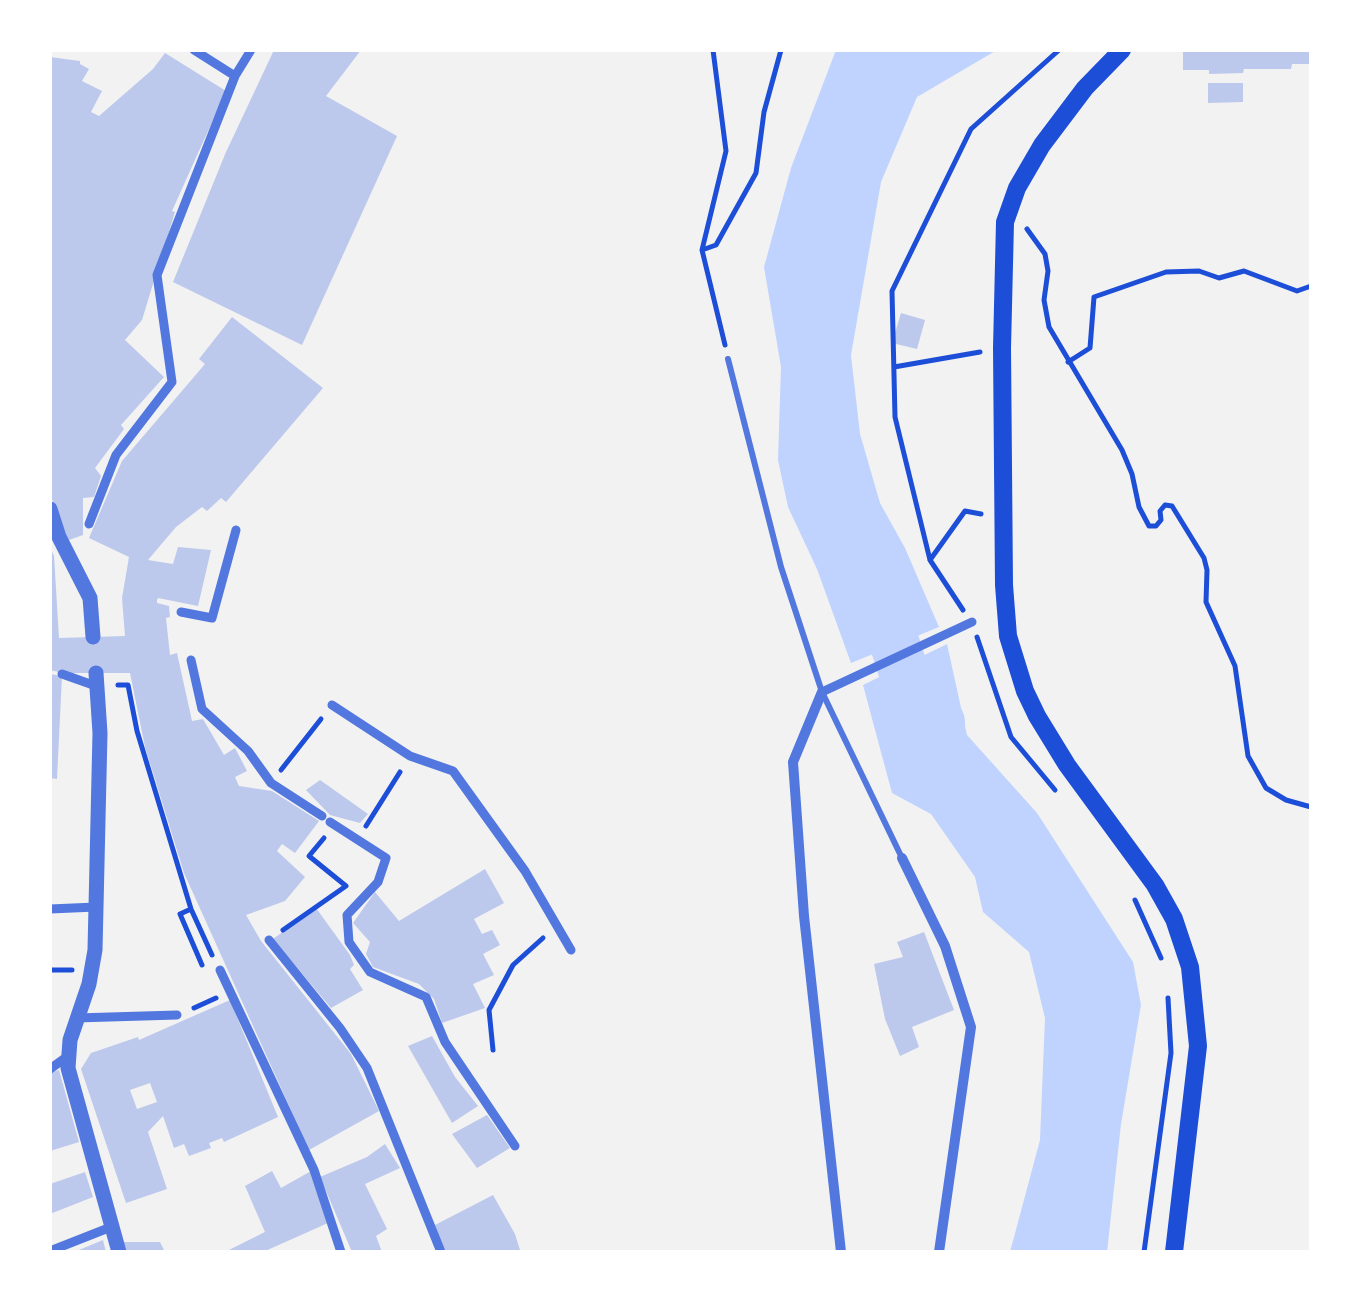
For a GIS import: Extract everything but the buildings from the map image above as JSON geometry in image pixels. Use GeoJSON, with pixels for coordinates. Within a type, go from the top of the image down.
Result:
{"type":"FeatureCollection","features":[{"type":"Feature","properties":{"kind":"main road"},"geometry":{"type":"LineString","coordinates":[[1122,50],[1085,88],[1042,145],[1010,204],[1004,242],[1002,518],[1008,636],[1025,692],[1049,739],[1174,919],[1190,967],[1198,1046],[1174,1252]]}},
{"type":"Feature","properties":{"kind":"street"},"geometry":{"type":"LineString","coordinates":[[194,50],[235,76]]}},
{"type":"Feature","properties":{"kind":"street"},"geometry":{"type":"LineString","coordinates":[[89,524],[116,456],[172,382],[157,275],[235,76],[250,50]]}},
{"type":"Feature","properties":{"kind":"street"},"geometry":{"type":"LineString","coordinates":[[50,509],[59,537],[90,598],[93,637]]}},
{"type":"Feature","properties":{"kind":"street"},"geometry":{"type":"LineString","coordinates":[[180,612],[212,618],[236,530]]}},
{"type":"Feature","properties":{"kind":"street"},"geometry":{"type":"LineString","coordinates":[[841,1252],[804,916],[793,762],[822,692],[972,622]]}},
{"type":"Feature","properties":{"kind":"street"},"geometry":{"type":"LineString","coordinates":[[191,660],[202,710],[248,752],[272,782],[386,858],[378,882],[347,914],[349,942],[370,972],[426,997],[445,1042],[515,1146]]}},
{"type":"Feature","properties":{"kind":"street"},"geometry":{"type":"LineString","coordinates":[[62,674],[96,679],[100,733],[95,950],[69,1061],[119,1252]]}},
{"type":"Feature","properties":{"kind":"street"},"geometry":{"type":"LineString","coordinates":[[332,705],[410,756],[453,771],[525,870],[572,950]]}},
{"type":"Feature","properties":{"kind":"street"},"geometry":{"type":"LineString","coordinates":[[902,858],[944,946],[971,1026],[939,1252]]}},
{"type":"Feature","properties":{"kind":"street"},"geometry":{"type":"LineString","coordinates":[[50,909],[96,907]]}},
{"type":"Feature","properties":{"kind":"street"},"geometry":{"type":"LineString","coordinates":[[269,940],[367,1068],[441,1252]]}},
{"type":"Feature","properties":{"kind":"street"},"geometry":{"type":"LineString","coordinates":[[220,970],[314,1170],[341,1252]]}},
{"type":"Feature","properties":{"kind":"street"},"geometry":{"type":"LineString","coordinates":[[76,1018],[178,1015]]}},
{"type":"Feature","properties":{"kind":"street"},"geometry":{"type":"LineString","coordinates":[[50,1070],[69,1061]]}},
{"type":"Feature","properties":{"kind":"street"},"geometry":{"type":"LineString","coordinates":[[50,1251],[111,1227]]}},
{"type":"Feature","properties":{"kind":"lane"},"geometry":{"type":"LineString","coordinates":[[728,359],[781,567],[822,692],[902,858]]}},
{"type":"Feature","properties":{"kind":"path"},"geometry":{"type":"LineString","coordinates":[[714,50],[726,151],[702,250],[728,359]]}},
{"type":"Feature","properties":{"kind":"path"},"geometry":{"type":"LineString","coordinates":[[702,250],[716,245],[756,173],[764,112],[781,50]]}},
{"type":"Feature","properties":{"kind":"path"},"geometry":{"type":"LineString","coordinates":[[1058,794],[1011,738],[972,622],[930,560],[895,417],[892,291],[970,129],[1059,50]]}},
{"type":"Feature","properties":{"kind":"path"},"geometry":{"type":"LineString","coordinates":[[1010,204],[1045,254],[1048,271],[1044,300],[1049,327],[1122,450],[1149,526],[1156,526],[1165,506],[1172,506],[1204,558],[1206,602],[1235,666],[1248,756],[1266,788],[1311,808]]}},
{"type":"Feature","properties":{"kind":"path"},"geometry":{"type":"LineString","coordinates":[[1068,362],[1090,348],[1094,297],[1166,272],[1199,270],[1220,278],[1244,271],[1297,290],[1311,286]]}},
{"type":"Feature","properties":{"kind":"path"},"geometry":{"type":"LineString","coordinates":[[894,366],[1002,348]]}},
{"type":"Feature","properties":{"kind":"path"},"geometry":{"type":"LineString","coordinates":[[930,560],[964,511],[1002,518]]}},
{"type":"Feature","properties":{"kind":"path"},"geometry":{"type":"LineString","coordinates":[[96,679],[128,685],[137,731],[191,910],[220,970]]}},
{"type":"Feature","properties":{"kind":"path"},"geometry":{"type":"LineString","coordinates":[[272,782],[332,705]]}},
{"type":"Feature","properties":{"kind":"path"},"geometry":{"type":"LineString","coordinates":[[358,840],[410,756]]}},
{"type":"Feature","properties":{"kind":"path"},"geometry":{"type":"LineString","coordinates":[[269,940],[346,886],[308,856],[324,837],[337,848]]}},
{"type":"Feature","properties":{"kind":"path"},"geometry":{"type":"LineString","coordinates":[[1135,900],[1166,970]]}},
{"type":"Feature","properties":{"kind":"path"},"geometry":{"type":"LineString","coordinates":[[178,1015],[219,997],[180,914],[191,910]]}},
{"type":"Feature","properties":{"kind":"path"},"geometry":{"type":"LineString","coordinates":[[493,1050],[489,1010],[513,965],[558,926]]}},
{"type":"Feature","properties":{"kind":"path"},"geometry":{"type":"LineString","coordinates":[[1144,1252],[1171,1053],[1168,986]]}},
{"type":"Feature","properties":{"kind":"water"},"geometry":{"type":"Polygon","coordinates":[[[836,50],[997,50],[917,97],[881,182],[851,355],[860,434],[880,503],[905,548],[939,627],[851,663],[817,569],[788,507],[778,460],[781,367],[764,267],[791,168],[836,50]]]}},
{"type":"Feature","properties":{"kind":"water"},"geometry":{"type":"Polygon","coordinates":[[[947,644],[967,735],[1037,813],[1133,962],[1141,1005],[1121,1124],[1107,1252],[1010,1252],[1040,1140],[1045,1018],[1029,952],[983,912],[975,877],[931,814],[892,793],[863,685],[947,644]]]}},
{"type":"Feature","properties":{"kind":"waterway"},"geometry":{"type":"LineString","coordinates":[[874,578],[905,676],[940,722]]}}]}
